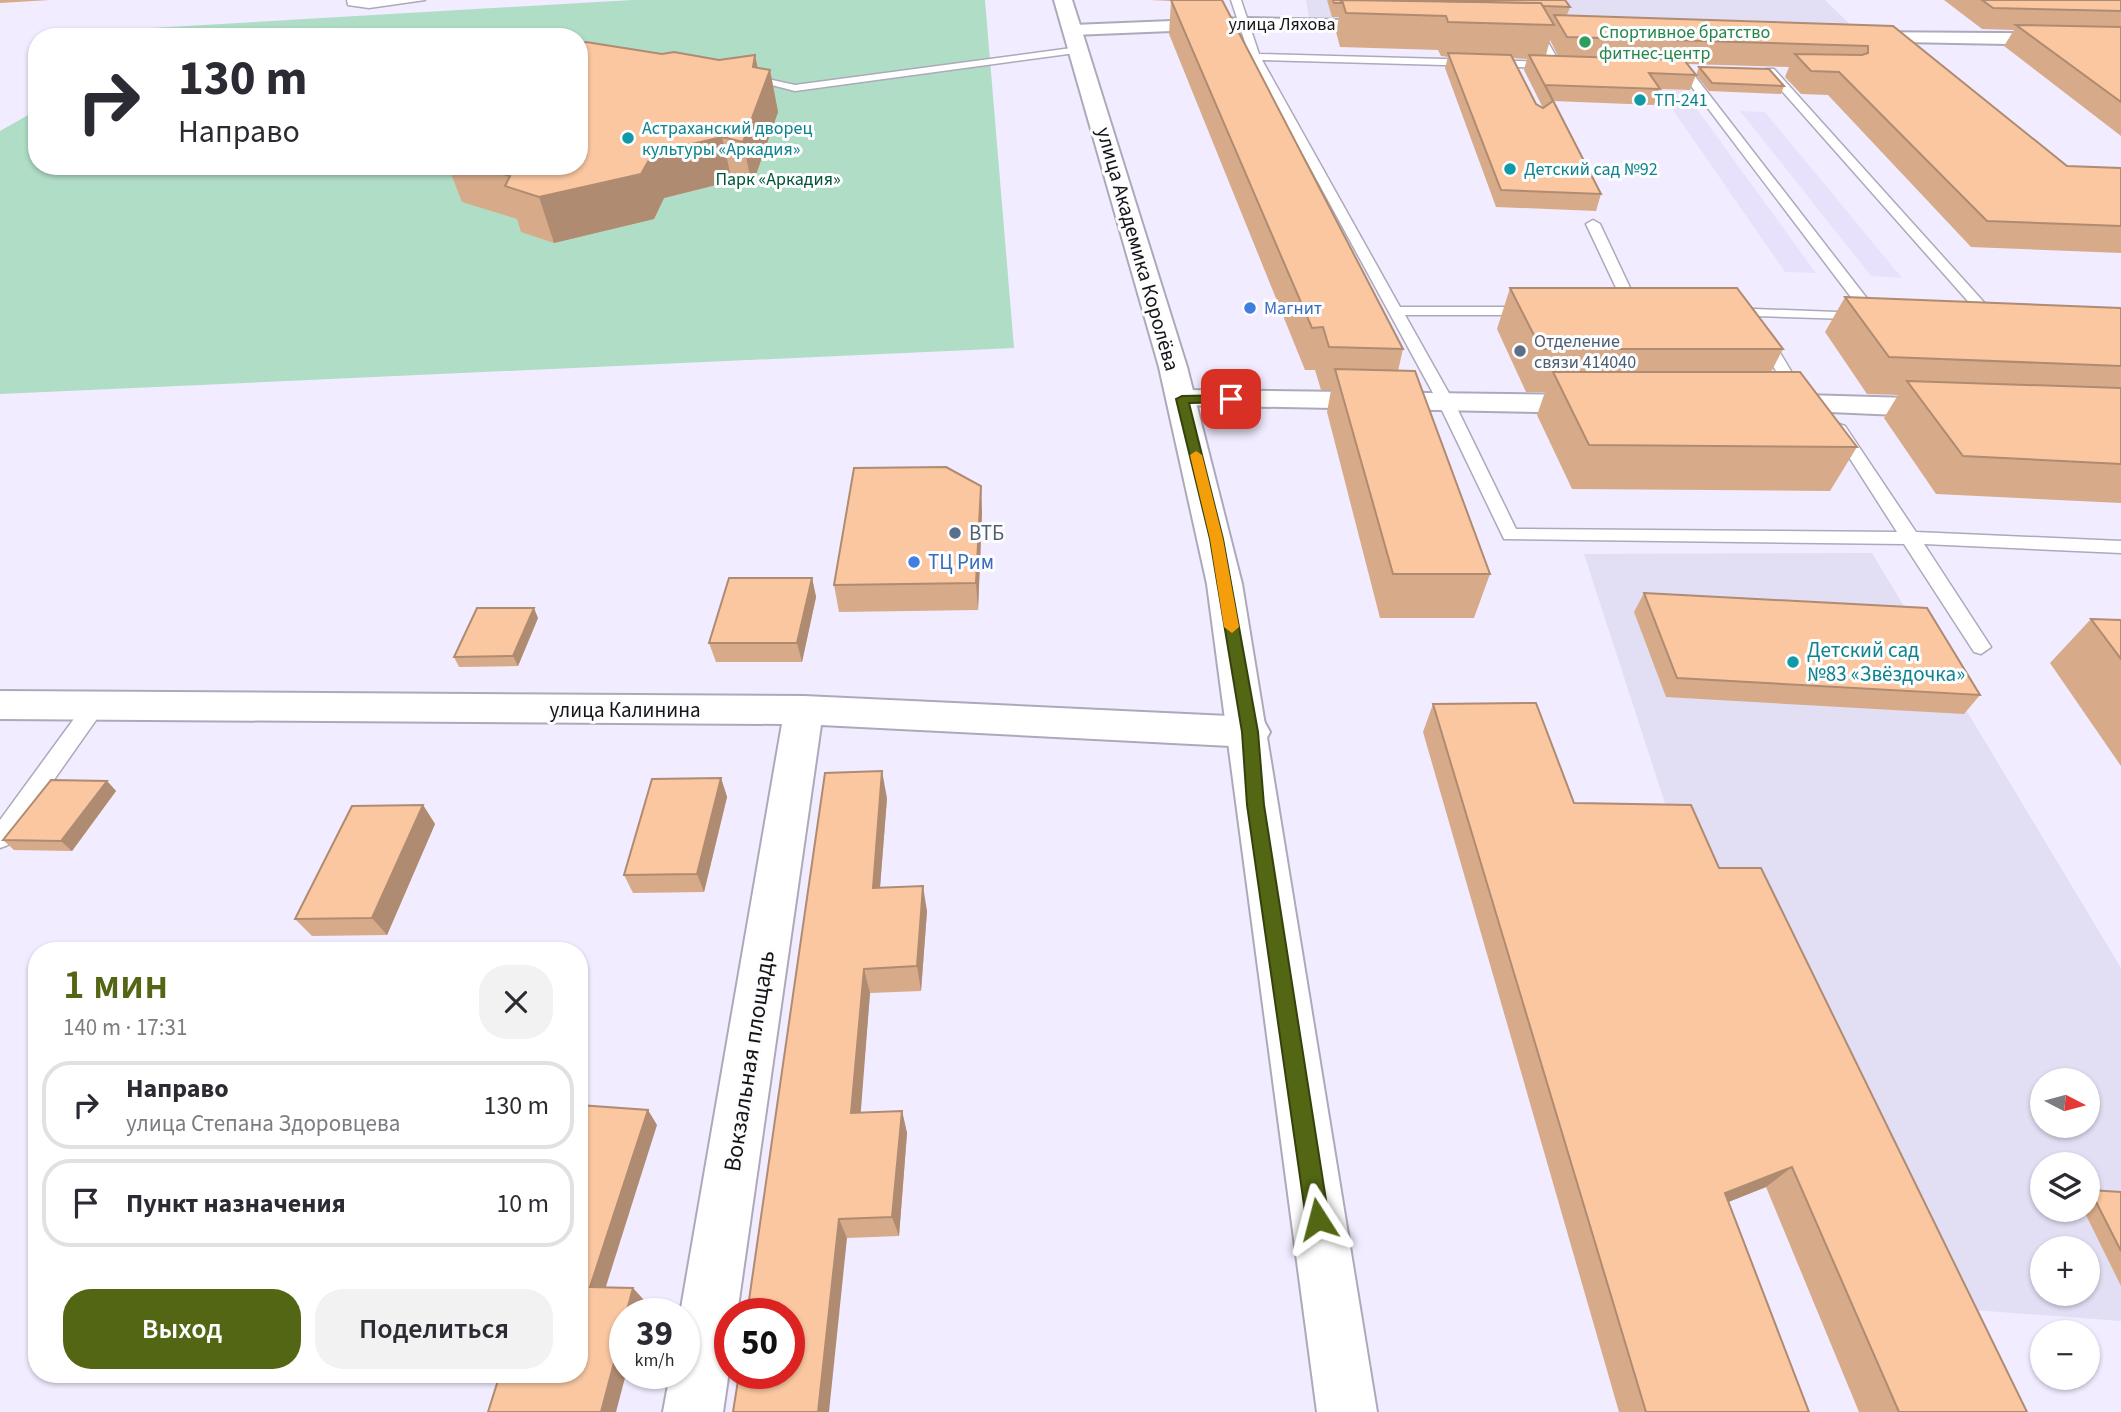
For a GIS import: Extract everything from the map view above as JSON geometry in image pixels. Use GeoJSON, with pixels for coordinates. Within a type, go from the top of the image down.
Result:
{"type":"FeatureCollection","features":[{"type":"Feature","properties":{"kind":"street","name":"улица Академика Королёва"},"geometry":{"type":"LineString","coordinates":[[1063,0],[1182,399],[1216,539],[1250,732],[1255,805],[1346,1412]]}},
{"type":"Feature","properties":{"kind":"street","name":"улица Ляхова"},"geometry":{"type":"LineString","coordinates":[[1076,40],[1246,23],[1411,26]]}},
{"type":"Feature","properties":{"kind":"street"},"geometry":{"type":"LineString","coordinates":[[1528,28],[1563,29]]}},
{"type":"Feature","properties":{"kind":"street"},"geometry":{"type":"LineString","coordinates":[[1838,36],[2121,40]]}},
{"type":"Feature","properties":{"kind":"street"},"geometry":{"type":"LineString","coordinates":[[1182,399],[1447,404],[1625,403]]}},
{"type":"Feature","properties":{"kind":"street"},"geometry":{"type":"LineString","coordinates":[[1748,403],[1972,409]]}},
{"type":"Feature","properties":{"kind":"street","name":"улица Калинина"},"geometry":{"type":"LineString","coordinates":[[0,705],[804,710],[1250,732]]}},
{"type":"Feature","properties":{"kind":"street","name":"Вокзальная площадь"},"geometry":{"type":"LineString","coordinates":[[693,1412],[804,710]]}},
{"type":"Feature","properties":{"kind":"lane"},"geometry":{"type":"LineString","coordinates":[[352,0],[351,4],[369,5],[420,0]]}},
{"type":"Feature","properties":{"kind":"lane"},"geometry":{"type":"LineString","coordinates":[[1237,0],[1255,57],[1310,161],[1397,311],[1447,404],[1510,535],[1910,538],[2118,550]]}},
{"type":"Feature","properties":{"kind":"lane"},"geometry":{"type":"LineString","coordinates":[[1528,28],[1556,65]]}},
{"type":"Feature","properties":{"kind":"lane"},"geometry":{"type":"LineString","coordinates":[[1880,38],[1897,53]]}},
{"type":"Feature","properties":{"kind":"lane"},"geometry":{"type":"LineString","coordinates":[[749,78],[795,88],[1076,40]]}},
{"type":"Feature","properties":{"kind":"lane"},"geometry":{"type":"LineString","coordinates":[[1255,57],[1515,69],[1569,65]]}},
{"type":"Feature","properties":{"kind":"lane"},"geometry":{"type":"LineString","coordinates":[[1683,68],[1881,318],[1710,312]]}},
{"type":"Feature","properties":{"kind":"lane"},"geometry":{"type":"LineString","coordinates":[[1770,71],[2001,323],[1968,321]]}},
{"type":"Feature","properties":{"kind":"lane"},"geometry":{"type":"LineString","coordinates":[[1593,224],[1633,312]]}},
{"type":"Feature","properties":{"kind":"lane"},"geometry":{"type":"LineString","coordinates":[[1397,311],[1550,311]]}},
{"type":"Feature","properties":{"kind":"lane"},"geometry":{"type":"LineString","coordinates":[[1749,312],[1910,538],[1982,648]]}},
{"type":"Feature","properties":{"kind":"lane"},"geometry":{"type":"LineString","coordinates":[[0,838],[94,707]]}},
{"type":"Feature","properties":{"kind":"shaded area"},"geometry":{"type":"Polygon","coordinates":[[[1306,0],[1825,0],[1859,33],[1309,19],[1306,0]]]}},
{"type":"Feature","properties":{"kind":"shaded area"},"geometry":{"type":"Polygon","coordinates":[[[1659,90],[1683,90],[1816,273],[1785,272],[1659,90]]]}},
{"type":"Feature","properties":{"kind":"shaded area"},"geometry":{"type":"Polygon","coordinates":[[[1740,111],[1765,112],[1902,278],[1871,276],[1740,111]]]}},
{"type":"Feature","properties":{"kind":"shaded area"},"geometry":{"type":"Polygon","coordinates":[[[1872,553],[2121,968],[2121,1321],[1933,1307],[1674,831],[1584,554],[1872,553]]]}},
{"type":"Feature","properties":{"kind":"green space","name":"Парк «Аркадия»"},"geometry":{"type":"Polygon","coordinates":[[[632,0],[985,0],[1014,348],[0,394],[0,131],[28,115],[28,175],[588,175],[588,28],[151,28],[632,0]]]}},
{"type":"Feature","properties":{"kind":"building"},"geometry":{"type":"Polygon","coordinates":[[[1171,0],[1222,0],[1403,349],[1329,347],[1323,327],[1312,328],[1171,0]]]}},
{"type":"Feature","properties":{"kind":"building"},"geometry":{"type":"Polygon","coordinates":[[[1342,0],[1541,3],[1554,25],[1448,22],[1446,16],[1346,13],[1342,0]]]}},
{"type":"Feature","properties":{"kind":"building"},"geometry":{"type":"Polygon","coordinates":[[[1390,0],[1565,0],[1570,7],[1543,6],[1541,3],[1390,0]]]}},
{"type":"Feature","properties":{"kind":"building"},"geometry":{"type":"Polygon","coordinates":[[[1982,0],[2121,0],[2121,11],[1993,8],[1982,0]]]}},
{"type":"Feature","properties":{"kind":"building"},"geometry":{"type":"Polygon","coordinates":[[[1554,15],[1893,26],[2067,166],[2121,168],[2121,226],[1987,221],[1839,72],[1811,71],[1795,54],[1862,55],[1868,53],[1868,46],[1567,37],[1554,15]]]}},
{"type":"Feature","properties":{"kind":"building"},"geometry":{"type":"Polygon","coordinates":[[[2016,25],[2121,27],[2121,102],[2016,25]]]}},
{"type":"Feature","properties":{"kind":"building"},"geometry":{"type":"Polygon","coordinates":[[[588,42],[719,60],[755,55],[753,67],[770,70],[743,142],[722,137],[653,153],[641,174],[539,197],[505,186],[510,176],[507,175],[588,175],[588,42]]]}},
{"type":"Feature","properties":{"kind":"building"},"geometry":{"type":"Polygon","coordinates":[[[1448,53],[1511,55],[1536,104],[1543,108],[1553,101],[1529,55],[1684,60],[1696,75],[1649,73],[1660,89],[1545,85],[1601,194],[1501,190],[1448,53]]]}},
{"type":"Feature","properties":{"kind":"building"},"geometry":{"type":"Polygon","coordinates":[[[1699,67],[1769,69],[1784,86],[1712,83],[1699,67]]]}},
{"type":"Feature","properties":{"kind":"building"},"geometry":{"type":"Polygon","coordinates":[[[1510,288],[1737,288],[1783,349],[1541,349],[1510,288]]]}},
{"type":"Feature","properties":{"kind":"building"},"geometry":{"type":"Polygon","coordinates":[[[1845,297],[2121,308],[2121,366],[1889,357],[1845,297]]]}},
{"type":"Feature","properties":{"kind":"building"},"geometry":{"type":"Polygon","coordinates":[[[1335,369],[1415,371],[1490,574],[1393,574],[1335,369]]]}},
{"type":"Feature","properties":{"kind":"building"},"geometry":{"type":"Polygon","coordinates":[[[1553,372],[1800,372],[1857,447],[1589,445],[1553,372]]]}},
{"type":"Feature","properties":{"kind":"building"},"geometry":{"type":"Polygon","coordinates":[[[1907,381],[2121,388],[2121,464],[1963,456],[1907,381]]]}},
{"type":"Feature","properties":{"kind":"building","name":"ТЦ Рим"},"geometry":{"type":"Polygon","coordinates":[[[946,467],[981,486],[976,583],[834,585],[854,468],[946,467]]]}},
{"type":"Feature","properties":{"kind":"building"},"geometry":{"type":"Polygon","coordinates":[[[729,578],[812,578],[797,643],[709,643],[729,578]]]}},
{"type":"Feature","properties":{"kind":"building","name":"Детский сад №83 «Звёздочка»"},"geometry":{"type":"Polygon","coordinates":[[[1644,593],[1927,608],[1980,695],[1677,678],[1644,593]]]}},
{"type":"Feature","properties":{"kind":"building"},"geometry":{"type":"Polygon","coordinates":[[[477,608],[534,608],[513,656],[454,657],[477,608]]]}},
{"type":"Feature","properties":{"kind":"building"},"geometry":{"type":"Polygon","coordinates":[[[2091,619],[2121,620],[2121,659],[2091,619]]]}},
{"type":"Feature","properties":{"kind":"building"},"geometry":{"type":"Polygon","coordinates":[[[1536,703],[1574,803],[1691,805],[1719,868],[1761,868],[2027,1412],[1899,1412],[1792,1167],[1725,1193],[1809,1412],[1646,1412],[1433,704],[1536,703]]]}},
{"type":"Feature","properties":{"kind":"building"},"geometry":{"type":"Polygon","coordinates":[[[882,771],[873,888],[923,886],[917,966],[864,969],[851,1113],[902,1111],[892,1217],[839,1219],[818,1412],[733,1412],[737,1389],[805,1389],[805,1298],[749,1298],[825,773],[882,771]]]}},
{"type":"Feature","properties":{"kind":"building"},"geometry":{"type":"Polygon","coordinates":[[[721,778],[697,874],[624,875],[652,779],[721,778]]]}},
{"type":"Feature","properties":{"kind":"building"},"geometry":{"type":"Polygon","coordinates":[[[51,780],[107,781],[61,841],[3,840],[51,780]]]}},
{"type":"Feature","properties":{"kind":"building"},"geometry":{"type":"Polygon","coordinates":[[[423,805],[372,918],[295,919],[352,806],[423,805]]]}},
{"type":"Feature","properties":{"kind":"building"},"geometry":{"type":"Polygon","coordinates":[[[588,1106],[648,1110],[590,1287],[633,1288],[630,1298],[609,1298],[609,1382],[601,1412],[488,1412],[497,1383],[588,1383],[588,1106]]]}},
{"type":"Feature","properties":{"kind":"building"},"geometry":{"type":"Polygon","coordinates":[[[2100,1191],[2121,1192],[2121,1251],[2100,1210],[2100,1191]]]}},
{"type":"Feature","properties":{"kind":"slow traffic"},"geometry":{"type":"LineString","coordinates":[[1196,455],[1216,539],[1232,627]]}},
{"type":"Feature","properties":{"kind":"place","name":"Спортивное братство фитнес-центр"},"geometry":{"type":"Point","coordinates":[1585,42]}},
{"type":"Feature","properties":{"kind":"place","name":"ТП-241"},"geometry":{"type":"Point","coordinates":[1640,100]}},
{"type":"Feature","properties":{"kind":"place","name":"Астраханский дворец культуры «Аркадия»"},"geometry":{"type":"Point","coordinates":[628,138]}},
{"type":"Feature","properties":{"kind":"place","name":"Детский сад №92"},"geometry":{"type":"Point","coordinates":[1510,169]}},
{"type":"Feature","properties":{"kind":"place","name":"Магнит"},"geometry":{"type":"Point","coordinates":[1250,308]}},
{"type":"Feature","properties":{"kind":"place","name":"Отделение связи 414040"},"geometry":{"type":"Point","coordinates":[1520,351]}},
{"type":"Feature","properties":{"kind":"place","name":"ВТБ"},"geometry":{"type":"Point","coordinates":[955,533]}},
{"type":"Feature","properties":{"kind":"place","name":"ТЦ Рим"},"geometry":{"type":"Point","coordinates":[914,562]}},
{"type":"Feature","properties":{"kind":"place","name":"Детский сад №83 «Звёздочка»"},"geometry":{"type":"Point","coordinates":[1793,662]}},
{"type":"Feature","properties":{"kind":"route"},"geometry":{"type":"LineString","coordinates":[[1231,399],[1182,399],[1216,539],[1250,732],[1255,805],[1318,1219]]}}]}
